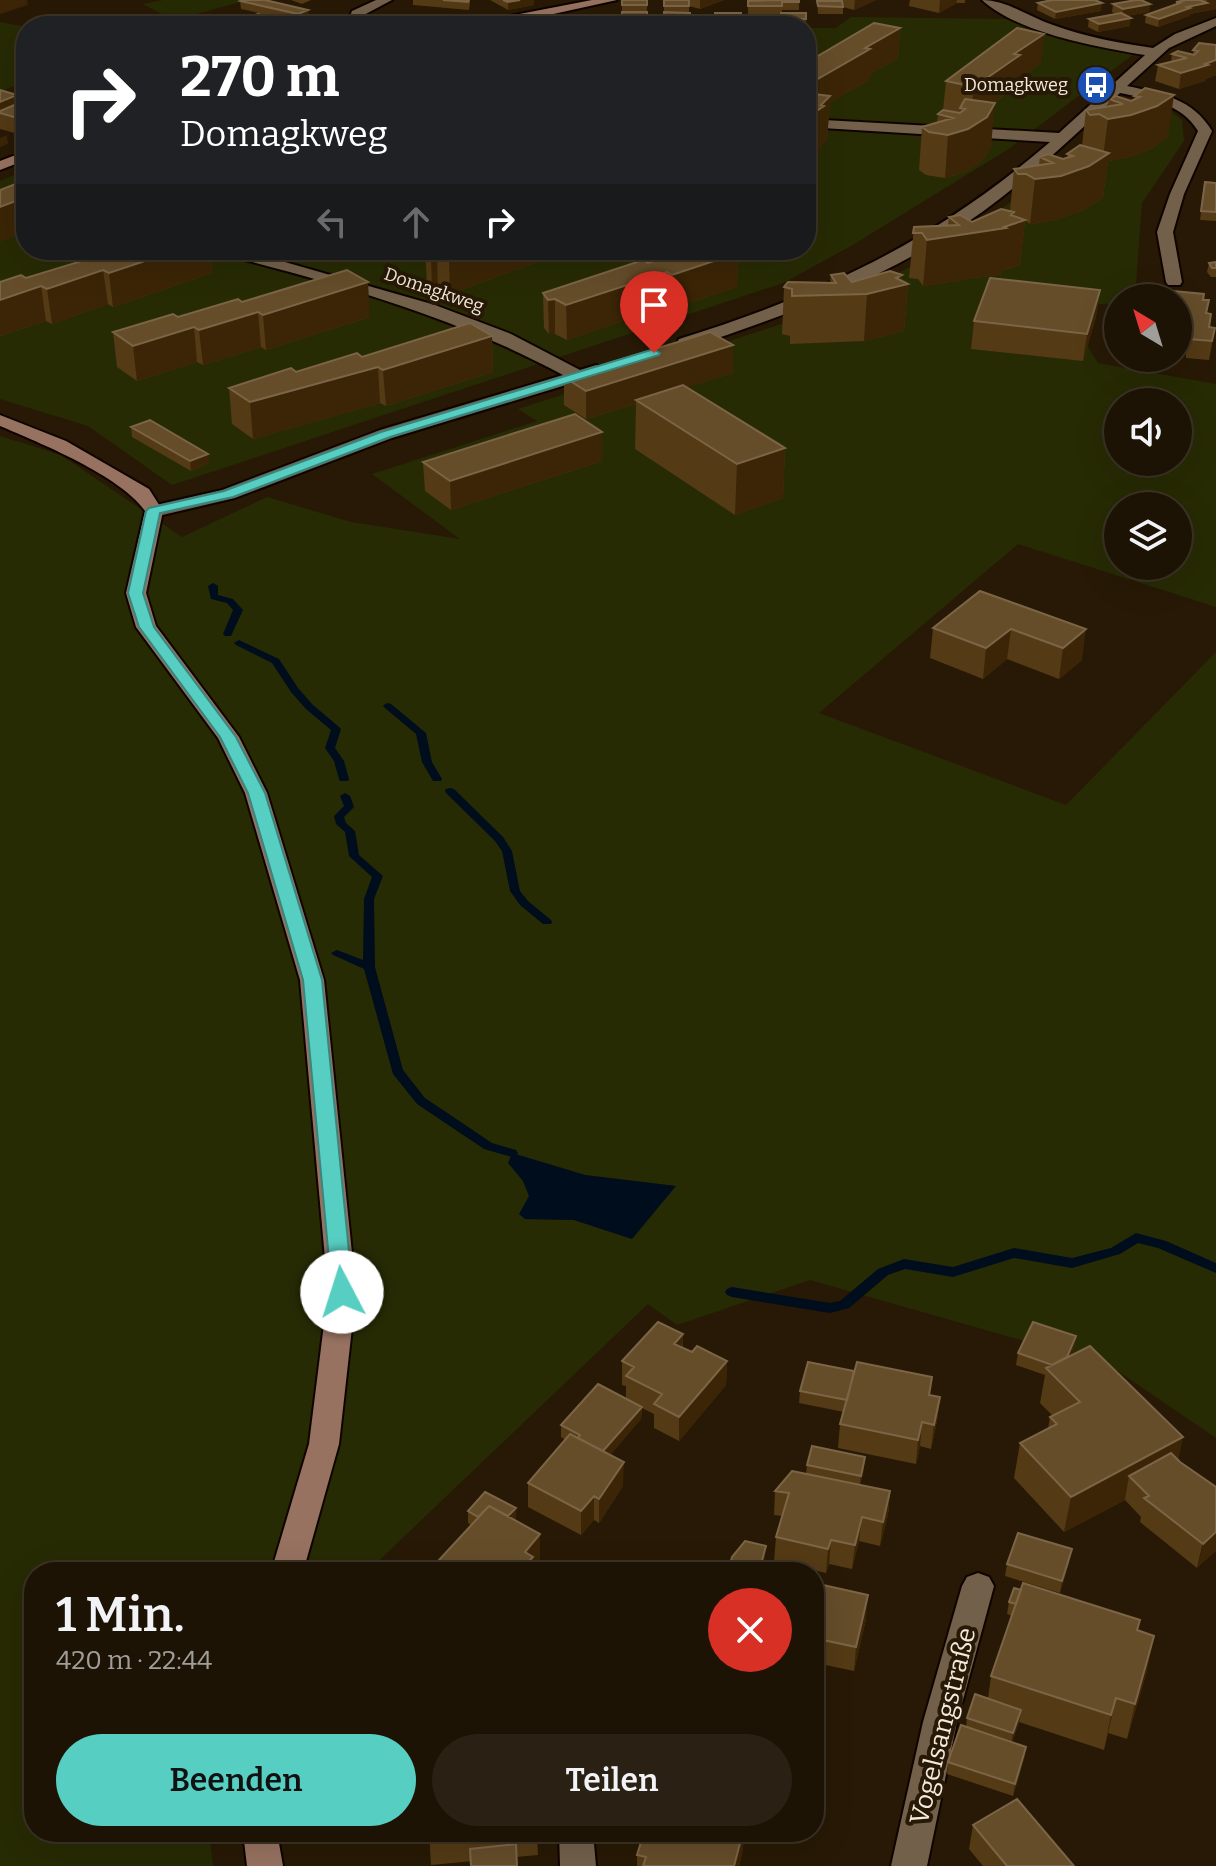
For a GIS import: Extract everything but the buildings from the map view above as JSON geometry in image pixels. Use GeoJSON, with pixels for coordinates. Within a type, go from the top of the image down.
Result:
{"type":"FeatureCollection","features":[{"type":"Feature","properties":{"kind":"street"},"geometry":{"type":"LineString","coordinates":[[356,16],[386,0]]}},
{"type":"Feature","properties":{"kind":"street"},"geometry":{"type":"LineString","coordinates":[[530,16],[611,0]]}},
{"type":"Feature","properties":{"kind":"street"},"geometry":{"type":"LineString","coordinates":[[988,0],[1054,29],[1101,43],[1152,52]]}},
{"type":"Feature","properties":{"kind":"street"},"geometry":{"type":"LineString","coordinates":[[663,350],[793,306],[910,251],[977,209],[1063,138],[1152,52],[1176,37],[1216,22]]}},
{"type":"Feature","properties":{"kind":"street"},"geometry":{"type":"LineString","coordinates":[[1118,88],[1174,103],[1191,112],[1205,131],[1177,194],[1165,232],[1174,282]]}},
{"type":"Feature","properties":{"kind":"street"},"geometry":{"type":"LineString","coordinates":[[816,124],[1063,138]]}},
{"type":"Feature","properties":{"kind":"street","name":"Domagkweg"},"geometry":{"type":"LineString","coordinates":[[262,260],[348,283],[460,319],[514,341],[577,375]]}},
{"type":"Feature","properties":{"kind":"street"},"geometry":{"type":"LineString","coordinates":[[154,511],[228,494],[386,434],[620,363]]}},
{"type":"Feature","properties":{"kind":"street"},"geometry":{"type":"LineString","coordinates":[[0,420],[60,445],[142,493],[154,511],[136,593],[146,627],[228,737],[256,793],[312,980],[342,1292],[324,1444],[290,1562]]}},
{"type":"Feature","properties":{"kind":"street","name":"Vogelsangstraße"},"geometry":{"type":"LineString","coordinates":[[909,1866],[940,1722],[978,1586]]}},
{"type":"Feature","properties":{"kind":"street"},"geometry":{"type":"LineString","coordinates":[[261,1842],[265,1866]]}},
{"type":"Feature","properties":{"kind":"street"},"geometry":{"type":"LineString","coordinates":[[577,1842],[578,1866]]}},
{"type":"Feature","properties":{"kind":"green space"},"geometry":{"type":"Polygon","coordinates":[[[163,0],[248,0],[189,16],[166,16],[142,4],[163,0]]]}},
{"type":"Feature","properties":{"kind":"green space"},"geometry":{"type":"Polygon","coordinates":[[[851,17],[1006,19],[1080,42],[1134,54],[1007,150],[851,246],[783,283],[172,485],[88,426],[0,399],[0,181],[16,174],[16,260],[816,260],[816,28],[836,28],[851,17]]]}},
{"type":"Feature","properties":{"kind":"green space"},"geometry":{"type":"Polygon","coordinates":[[[0,22],[16,25],[16,85],[0,92],[0,22]]]}},
{"type":"Feature","properties":{"kind":"green space"},"geometry":{"type":"Polygon","coordinates":[[[1167,108],[1182,120],[1184,141],[1142,203],[1136,284],[1104,284],[1104,304],[1011,304],[1078,330],[1098,363],[1104,364],[1104,372],[1149,372],[1216,384],[1216,607],[1131,580],[1192,580],[1192,492],[1104,492],[1104,571],[1018,544],[819,713],[1066,805],[1216,652],[1216,1438],[1109,1365],[810,1280],[677,1325],[648,1304],[377,1562],[24,1562],[24,1842],[210,1842],[213,1866],[0,1866],[0,436],[61,455],[182,537],[267,497],[351,522],[460,539],[372,474],[537,421],[518,409],[822,311],[954,245],[1087,144],[1167,108]],[[512,1153],[529,1196],[520,1214],[525,1219],[574,1220],[632,1239],[675,1186],[585,1175],[512,1153]]]}},
{"type":"Feature","properties":{"kind":"water"},"geometry":{"type":"Polygon","coordinates":[[[512,1153],[585,1175],[676,1186],[632,1239],[574,1220],[525,1219],[519,1214],[529,1196],[523,1181],[508,1163],[512,1153]]]}},
{"type":"Feature","properties":{"kind":"waterway"},"geometry":{"type":"LineString","coordinates":[[213,586],[214,597],[230,601],[238,610],[228,634]]}},
{"type":"Feature","properties":{"kind":"waterway"},"geometry":{"type":"LineString","coordinates":[[239,643],[276,661],[294,690],[336,729],[330,748],[339,761],[344,779]]}},
{"type":"Feature","properties":{"kind":"waterway"},"geometry":{"type":"LineString","coordinates":[[388,706],[421,733],[427,762],[437,779]]}},
{"type":"Feature","properties":{"kind":"waterway"},"geometry":{"type":"LineString","coordinates":[[450,791],[499,839],[507,851],[515,891],[547,922]]}},
{"type":"Feature","properties":{"kind":"waterway"},"geometry":{"type":"LineString","coordinates":[[345,796],[349,807],[339,816],[341,824],[350,831],[354,856],[378,876],[369,899],[369,967]]}},
{"type":"Feature","properties":{"kind":"waterway"},"geometry":{"type":"LineString","coordinates":[[337,953],[369,967]]}},
{"type":"Feature","properties":{"kind":"waterway"},"geometry":{"type":"LineString","coordinates":[[369,967],[397,1071],[421,1101],[488,1146],[512,1153]]}},
{"type":"Feature","properties":{"kind":"waterway"},"geometry":{"type":"LineString","coordinates":[[732,1292],[830,1308],[844,1305],[883,1272],[904,1264],[953,1272],[1014,1253],[1072,1263],[1115,1251],[1136,1238],[1161,1244],[1216,1268]]}},
{"type":"Feature","properties":{"kind":"place","name":"Domagkweg"},"geometry":{"type":"Point","coordinates":[1096,85]}},
{"type":"Feature","properties":{"kind":"route"},"geometry":{"type":"LineString","coordinates":[[342,1292],[312,980],[256,793],[228,737],[146,627],[136,593],[154,511],[228,494],[386,434],[654,353]]}}]}
